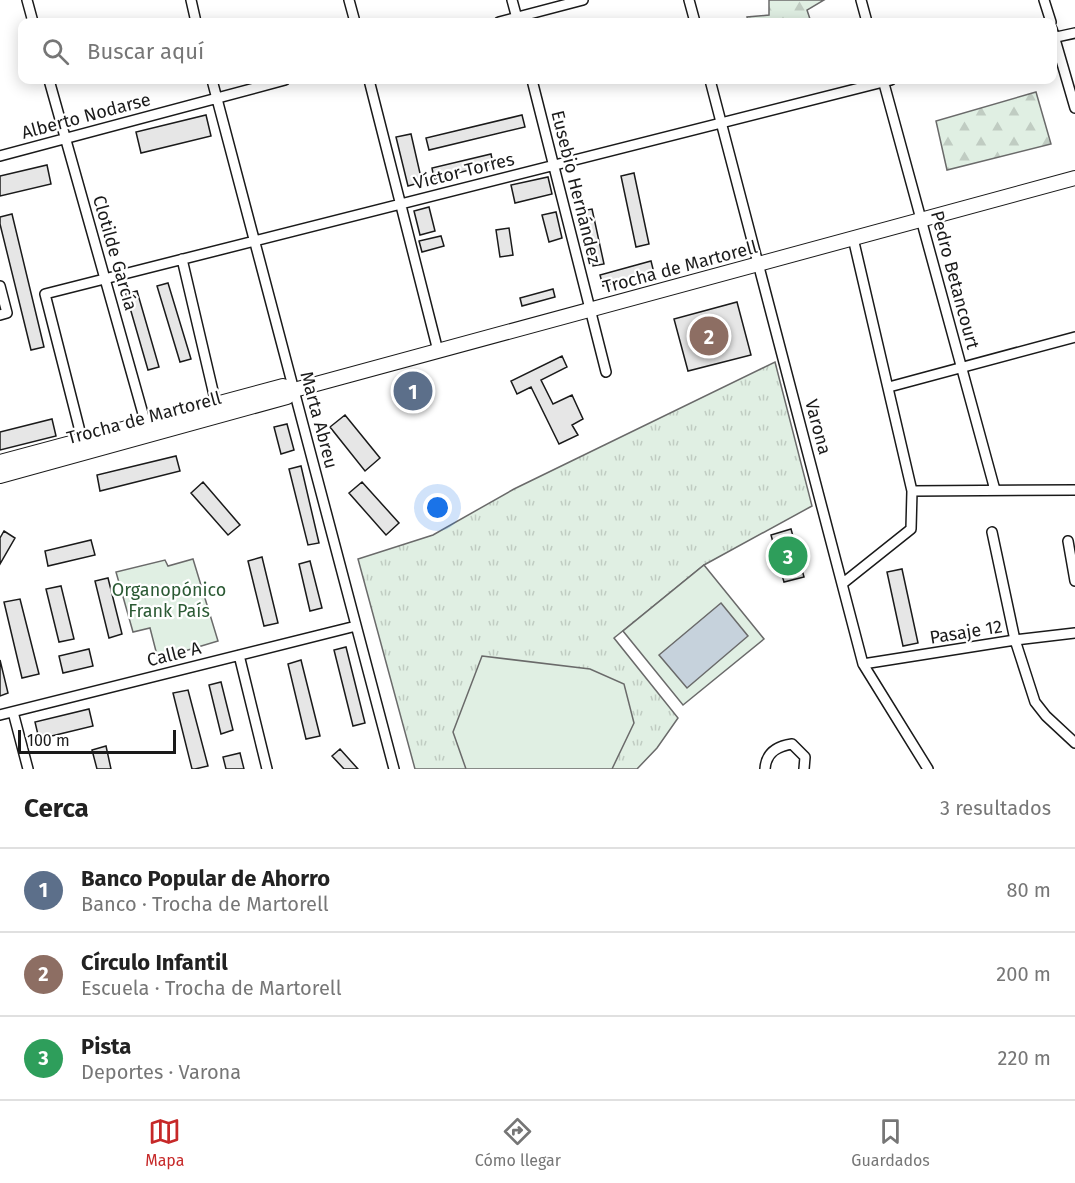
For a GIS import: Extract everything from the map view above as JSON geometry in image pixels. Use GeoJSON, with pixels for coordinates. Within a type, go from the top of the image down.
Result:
{"type":"FeatureCollection","features":[{"type":"Feature","properties":{"kind":"street"},"geometry":{"type":"LineString","coordinates":[[27,0],[32,18]]}},
{"type":"Feature","properties":{"kind":"street"},"geometry":{"type":"LineString","coordinates":[[190,0],[195,18]]}},
{"type":"Feature","properties":{"kind":"street"},"geometry":{"type":"LineString","coordinates":[[349,0],[354,18]]}},
{"type":"Feature","properties":{"kind":"street"},"geometry":{"type":"LineString","coordinates":[[512,0],[516,18]]}},
{"type":"Feature","properties":{"kind":"street"},"geometry":{"type":"LineString","coordinates":[[524,18],[583,0]]}},
{"type":"Feature","properties":{"kind":"street"},"geometry":{"type":"LineString","coordinates":[[689,0],[694,18]]}},
{"type":"Feature","properties":{"kind":"street"},"geometry":{"type":"LineString","coordinates":[[861,0],[866,18]]}},
{"type":"Feature","properties":{"kind":"street"},"geometry":{"type":"LineString","coordinates":[[1044,0],[1050,18]]}},
{"type":"Feature","properties":{"kind":"street"},"geometry":{"type":"LineString","coordinates":[[1057,35],[1075,33]]}},
{"type":"Feature","properties":{"kind":"street"},"geometry":{"type":"LineString","coordinates":[[1057,48],[1075,108]]}},
{"type":"Feature","properties":{"kind":"street","name":"Clotilde García"},"geometry":{"type":"LineString","coordinates":[[50,84],[147,429]]}},
{"type":"Feature","properties":{"kind":"street","name":"Marta Abreu"},"geometry":{"type":"LineString","coordinates":[[213,84],[394,769]]}},
{"type":"Feature","properties":{"kind":"street","name":"Alberto Nodarse"},"geometry":{"type":"LineString","coordinates":[[0,156],[270,84]]}},
{"type":"Feature","properties":{"kind":"street"},"geometry":{"type":"LineString","coordinates":[[370,84],[438,351]]}},
{"type":"Feature","properties":{"kind":"street","name":"Eusebio Hernández"},"geometry":{"type":"LineString","coordinates":[[533,84],[606,372]]}},
{"type":"Feature","properties":{"kind":"street","name":"Varona"},"geometry":{"type":"LineString","coordinates":[[711,84],[863,664],[928,769]]}},
{"type":"Feature","properties":{"kind":"street","name":"Víctor Torres"},"geometry":{"type":"LineString","coordinates":[[84,447],[45,294],[871,84]]}},
{"type":"Feature","properties":{"kind":"street","name":"Pedro Betancourt"},"geometry":{"type":"LineString","coordinates":[[887,84],[921,220],[995,490]]}},
{"type":"Feature","properties":{"kind":"street","name":"Trocha de Martorell"},"geometry":{"type":"LineString","coordinates":[[0,476],[84,447],[218,410],[283,386],[294,390],[1075,178]]}},
{"type":"Feature","properties":{"kind":"street"},"geometry":{"type":"LineString","coordinates":[[842,584],[911,529],[912,491],[853,238]]}},
{"type":"Feature","properties":{"kind":"street"},"geometry":{"type":"LineString","coordinates":[[182,259],[218,410]]}},
{"type":"Feature","properties":{"kind":"street"},"geometry":{"type":"LineString","coordinates":[[0,286],[3,314]]}},
{"type":"Feature","properties":{"kind":"street"},"geometry":{"type":"LineString","coordinates":[[889,387],[1075,337]]}},
{"type":"Feature","properties":{"kind":"street","name":"Trocha de Martorell"},"geometry":{"type":"LineString","coordinates":[[0,462],[84,447]]}},
{"type":"Feature","properties":{"kind":"street"},"geometry":{"type":"LineString","coordinates":[[912,491],[1075,490]]}},
{"type":"Feature","properties":{"kind":"street"},"geometry":{"type":"LineString","coordinates":[[992,532],[1015,640],[1035,702],[1046,716],[1075,743]]}},
{"type":"Feature","properties":{"kind":"street"},"geometry":{"type":"LineString","coordinates":[[1068,541],[1075,581]]}},
{"type":"Feature","properties":{"kind":"street","name":"Calle A"},"geometry":{"type":"LineString","coordinates":[[0,715],[356,626]]}},
{"type":"Feature","properties":{"kind":"street","name":"Pasaje 12"},"geometry":{"type":"LineString","coordinates":[[863,664],[1075,633]]}},
{"type":"Feature","properties":{"kind":"street"},"geometry":{"type":"LineString","coordinates":[[239,655],[267,769]]}},
{"type":"Feature","properties":{"kind":"street"},"geometry":{"type":"LineString","coordinates":[[13,712],[28,769]]}},
{"type":"Feature","properties":{"kind":"street"},"geometry":{"type":"LineString","coordinates":[[765,769],[772,752],[779,746],[792,744],[804,757],[804,769]]}},
{"type":"Feature","properties":{"kind":"green space"},"geometry":{"type":"Polygon","coordinates":[[[769,0],[824,0],[807,10],[810,18],[747,17],[769,15],[769,0]]]}},
{"type":"Feature","properties":{"kind":"green space"},"geometry":{"type":"Polygon","coordinates":[[[1036,92],[1051,144],[947,170],[936,121],[1036,92]]]}},
{"type":"Feature","properties":{"kind":"green space"},"geometry":{"type":"Polygon","coordinates":[[[775,362],[812,506],[704,565],[614,638],[678,718],[657,748],[637,769],[415,769],[358,559],[433,535],[514,489],[775,362]]]}},
{"type":"Feature","properties":{"kind":"green space","name":"Organopónico Frank País"},"geometry":{"type":"Polygon","coordinates":[[[193,559],[218,641],[158,659],[150,628],[133,632],[116,572],[165,560],[168,566],[193,559]]]}},
{"type":"Feature","properties":{"kind":"green space"},"geometry":{"type":"Polygon","coordinates":[[[704,565],[764,639],[683,705],[623,631],[704,565]]]}},
{"type":"Feature","properties":{"kind":"green space"},"geometry":{"type":"Polygon","coordinates":[[[482,656],[590,669],[624,684],[634,723],[612,769],[466,769],[453,732],[482,656]]]}},
{"type":"Feature","properties":{"kind":"shaded area"},"geometry":{"type":"Polygon","coordinates":[[[721,603],[748,636],[687,688],[659,655],[721,603]]]}},
{"type":"Feature","properties":{"kind":"building"},"geometry":{"type":"Polygon","coordinates":[[[206,115],[211,136],[141,153],[136,132],[206,115]]]}},
{"type":"Feature","properties":{"kind":"building"},"geometry":{"type":"Polygon","coordinates":[[[522,115],[525,127],[429,150],[426,138],[522,115]]]}},
{"type":"Feature","properties":{"kind":"building"},"geometry":{"type":"Polygon","coordinates":[[[411,134],[422,182],[408,186],[396,137],[411,134]]]}},
{"type":"Feature","properties":{"kind":"building"},"geometry":{"type":"Polygon","coordinates":[[[491,154],[493,164],[434,179],[432,168],[491,154]]]}},
{"type":"Feature","properties":{"kind":"building"},"geometry":{"type":"Polygon","coordinates":[[[47,165],[51,184],[0,196],[0,176],[47,165]]]}},
{"type":"Feature","properties":{"kind":"building"},"geometry":{"type":"Polygon","coordinates":[[[634,173],[649,244],[636,247],[621,176],[634,173]]]}},
{"type":"Feature","properties":{"kind":"building"},"geometry":{"type":"Polygon","coordinates":[[[548,177],[552,194],[515,203],[511,185],[548,177]]]}},
{"type":"Feature","properties":{"kind":"building"},"geometry":{"type":"Polygon","coordinates":[[[429,207],[435,231],[420,235],[414,211],[429,207]]]}},
{"type":"Feature","properties":{"kind":"building"},"geometry":{"type":"Polygon","coordinates":[[[592,209],[604,264],[593,266],[581,211],[592,209]]]}},
{"type":"Feature","properties":{"kind":"building"},"geometry":{"type":"Polygon","coordinates":[[[556,212],[562,238],[549,242],[542,215],[556,212]]]}},
{"type":"Feature","properties":{"kind":"building"},"geometry":{"type":"Polygon","coordinates":[[[12,214],[44,347],[31,350],[0,224],[0,217],[12,214]]]}},
{"type":"Feature","properties":{"kind":"building"},"geometry":{"type":"Polygon","coordinates":[[[509,228],[513,255],[500,257],[496,230],[509,228]]]}},
{"type":"Feature","properties":{"kind":"building"},"geometry":{"type":"Polygon","coordinates":[[[441,236],[444,246],[422,252],[419,241],[441,236]]]}},
{"type":"Feature","properties":{"kind":"building"},"geometry":{"type":"Polygon","coordinates":[[[651,261],[654,273],[603,286],[600,275],[651,261]]]}},
{"type":"Feature","properties":{"kind":"building"},"geometry":{"type":"Polygon","coordinates":[[[168,283],[191,359],[180,362],[157,286],[168,283]]]}},
{"type":"Feature","properties":{"kind":"building"},"geometry":{"type":"Polygon","coordinates":[[[553,289],[555,297],[522,306],[520,298],[553,289]]]}},
{"type":"Feature","properties":{"kind":"building"},"geometry":{"type":"Polygon","coordinates":[[[137,291],[159,367],[148,370],[126,294],[137,291]]]}},
{"type":"Feature","properties":{"kind":"building"},"geometry":{"type":"Polygon","coordinates":[[[737,302],[751,355],[688,371],[674,319],[737,302]]]}},
{"type":"Feature","properties":{"kind":"building"},"geometry":{"type":"Polygon","coordinates":[[[562,356],[567,367],[541,380],[553,404],[572,395],[583,419],[572,425],[578,435],[559,444],[531,387],[517,394],[511,381],[562,356]]]}},
{"type":"Feature","properties":{"kind":"building"},"geometry":{"type":"Polygon","coordinates":[[[422,379],[427,398],[403,404],[398,385],[422,379]]]}},
{"type":"Feature","properties":{"kind":"building"},"geometry":{"type":"Polygon","coordinates":[[[345,415],[380,458],[365,471],[330,427],[345,415]]]}},
{"type":"Feature","properties":{"kind":"building"},"geometry":{"type":"Polygon","coordinates":[[[52,419],[56,436],[0,450],[0,432],[52,419]]]}},
{"type":"Feature","properties":{"kind":"building"},"geometry":{"type":"Polygon","coordinates":[[[287,424],[294,450],[281,454],[274,427],[287,424]]]}},
{"type":"Feature","properties":{"kind":"building"},"geometry":{"type":"Polygon","coordinates":[[[176,456],[180,471],[100,491],[97,475],[176,456]]]}},
{"type":"Feature","properties":{"kind":"building"},"geometry":{"type":"Polygon","coordinates":[[[301,466],[319,543],[308,545],[289,469],[301,466]]]}},
{"type":"Feature","properties":{"kind":"building"},"geometry":{"type":"Polygon","coordinates":[[[203,482],[240,525],[228,535],[191,493],[203,482]]]}},
{"type":"Feature","properties":{"kind":"building"},"geometry":{"type":"Polygon","coordinates":[[[362,482],[399,523],[386,535],[349,493],[362,482]]]}},
{"type":"Feature","properties":{"kind":"building"},"geometry":{"type":"Polygon","coordinates":[[[791,529],[804,577],[784,582],[771,535],[791,529]]]}},
{"type":"Feature","properties":{"kind":"building"},"geometry":{"type":"Polygon","coordinates":[[[4,531],[15,538],[0,564],[0,538],[4,531]]]}},
{"type":"Feature","properties":{"kind":"building"},"geometry":{"type":"Polygon","coordinates":[[[91,540],[95,555],[48,566],[45,551],[91,540]]]}},
{"type":"Feature","properties":{"kind":"building"},"geometry":{"type":"Polygon","coordinates":[[[262,557],[278,623],[264,626],[248,561],[262,557]]]}},
{"type":"Feature","properties":{"kind":"building"},"geometry":{"type":"Polygon","coordinates":[[[310,561],[322,608],[310,611],[299,564],[310,561]]]}},
{"type":"Feature","properties":{"kind":"building"},"geometry":{"type":"Polygon","coordinates":[[[902,569],[918,643],[903,646],[887,572],[902,569]]]}},
{"type":"Feature","properties":{"kind":"building"},"geometry":{"type":"Polygon","coordinates":[[[108,578],[122,634],[109,638],[95,581],[108,578]]]}},
{"type":"Feature","properties":{"kind":"building"},"geometry":{"type":"Polygon","coordinates":[[[61,586],[74,639],[59,642],[46,589],[61,586]]]}},
{"type":"Feature","properties":{"kind":"building"},"geometry":{"type":"Polygon","coordinates":[[[20,599],[39,674],[22,678],[4,602],[20,599]]]}},
{"type":"Feature","properties":{"kind":"building"},"geometry":{"type":"Polygon","coordinates":[[[346,647],[365,723],[353,726],[334,650],[346,647]]]}},
{"type":"Feature","properties":{"kind":"building"},"geometry":{"type":"Polygon","coordinates":[[[89,649],[93,666],[63,673],[59,656],[89,649]]]}},
{"type":"Feature","properties":{"kind":"building"},"geometry":{"type":"Polygon","coordinates":[[[0,660],[8,693],[0,696],[0,660]]]}},
{"type":"Feature","properties":{"kind":"building"},"geometry":{"type":"Polygon","coordinates":[[[301,660],[320,736],[306,739],[288,664],[301,660]]]}},
{"type":"Feature","properties":{"kind":"building"},"geometry":{"type":"Polygon","coordinates":[[[221,682],[233,730],[221,734],[209,685],[221,682]]]}},
{"type":"Feature","properties":{"kind":"building"},"geometry":{"type":"Polygon","coordinates":[[[188,690],[208,766],[195,769],[192,769],[173,693],[188,690]]]}},
{"type":"Feature","properties":{"kind":"building"},"geometry":{"type":"Polygon","coordinates":[[[89,709],[93,726],[39,739],[35,722],[89,709]]]}},
{"type":"Feature","properties":{"kind":"building"},"geometry":{"type":"Polygon","coordinates":[[[106,746],[111,769],[97,769],[92,750],[106,746]]]}},
{"type":"Feature","properties":{"kind":"building"},"geometry":{"type":"Polygon","coordinates":[[[340,749],[358,769],[344,769],[332,756],[340,749]]]}},
{"type":"Feature","properties":{"kind":"building"},"geometry":{"type":"Polygon","coordinates":[[[240,753],[244,769],[226,769],[223,757],[240,753]]]}},
{"type":"Feature","properties":{"kind":"place","name":"Círculo Infantil"},"geometry":{"type":"Point","coordinates":[709,336]}},
{"type":"Feature","properties":{"kind":"place","name":"Banco Popular de Ahorro"},"geometry":{"type":"Point","coordinates":[413,391]}},
{"type":"Feature","properties":{"kind":"place","name":"Pista"},"geometry":{"type":"Point","coordinates":[788,556]}}]}
